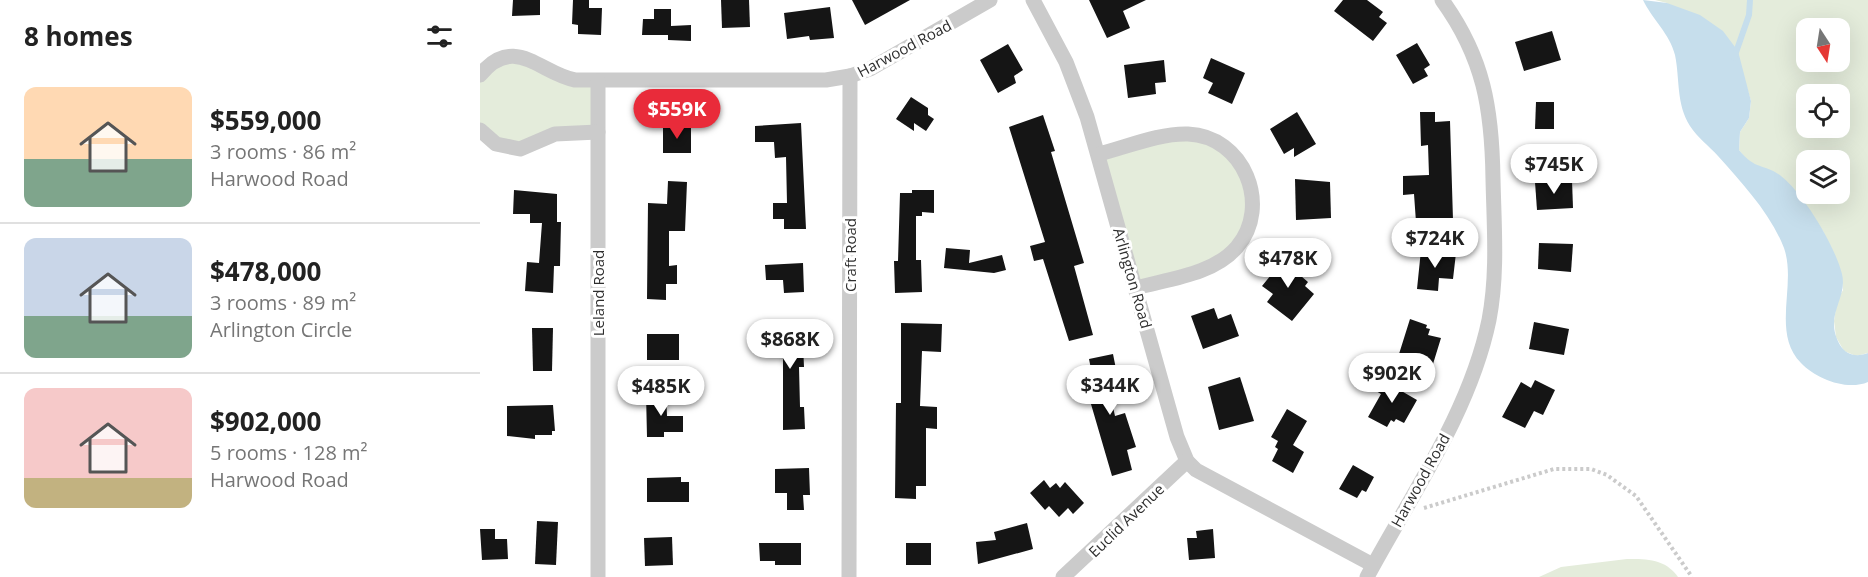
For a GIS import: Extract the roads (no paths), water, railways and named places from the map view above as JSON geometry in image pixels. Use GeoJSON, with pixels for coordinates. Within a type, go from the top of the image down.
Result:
{"type":"FeatureCollection","features":[{"type":"Feature","properties":{"kind":"street","name":"Harwood Road"},"geometry":{"type":"LineString","coordinates":[[480,75],[497,61],[518,57],[536,61],[563,78],[598,81],[804,81],[850,76],[890,59],[990,0]]}},
{"type":"Feature","properties":{"kind":"street","name":"Arlington Road"},"geometry":{"type":"LineString","coordinates":[[1033,0],[1066,62],[1099,154],[1177,437],[1187,461]]}},
{"type":"Feature","properties":{"kind":"street","name":"Harwood Road"},"geometry":{"type":"LineString","coordinates":[[1370,571],[1465,393],[1483,343],[1493,292],[1495,239],[1490,111],[1474,56],[1455,18],[1442,0]]}},
{"type":"Feature","properties":{"kind":"street","name":"Craft Road"},"geometry":{"type":"LineString","coordinates":[[849,577],[850,76]]}},
{"type":"Feature","properties":{"kind":"street","name":"Leland Road"},"geometry":{"type":"LineString","coordinates":[[598,81],[598,577]]}},
{"type":"Feature","properties":{"kind":"street"},"geometry":{"type":"LineString","coordinates":[[480,130],[496,144],[520,149],[555,134],[598,132]]}},
{"type":"Feature","properties":{"kind":"street"},"geometry":{"type":"LineString","coordinates":[[1099,154],[1174,135],[1202,136],[1221,145],[1238,161],[1247,176],[1252,192],[1254,207],[1252,220],[1236,248],[1225,258],[1199,271],[1136,288]]}},
{"type":"Feature","properties":{"kind":"street"},"geometry":{"type":"LineString","coordinates":[[1187,461],[1207,476],[1263,503],[1370,571]]}},
{"type":"Feature","properties":{"kind":"street","name":"Euclid Avenue"},"geometry":{"type":"LineString","coordinates":[[1063,577],[1187,461]]}},
{"type":"Feature","properties":{"kind":"water"},"geometry":{"type":"Polygon","coordinates":[[[1643,0],[1667,3],[1700,15],[1723,31],[1738,51],[1751,101],[1749,118],[1740,132],[1739,150],[1750,161],[1775,172],[1790,184],[1796,191],[1796,204],[1806,204],[1826,235],[1838,262],[1843,283],[1835,316],[1835,334],[1840,345],[1849,353],[1860,355],[1868,353],[1868,382],[1851,385],[1832,382],[1807,369],[1792,351],[1786,323],[1788,277],[1784,248],[1772,223],[1755,199],[1690,126],[1680,100],[1673,47],[1643,0]]]}},
{"type":"Feature","properties":{"kind":"waterway"},"geometry":{"type":"LineString","coordinates":[[1734,58],[1749,15],[1750,0]]}}]}
